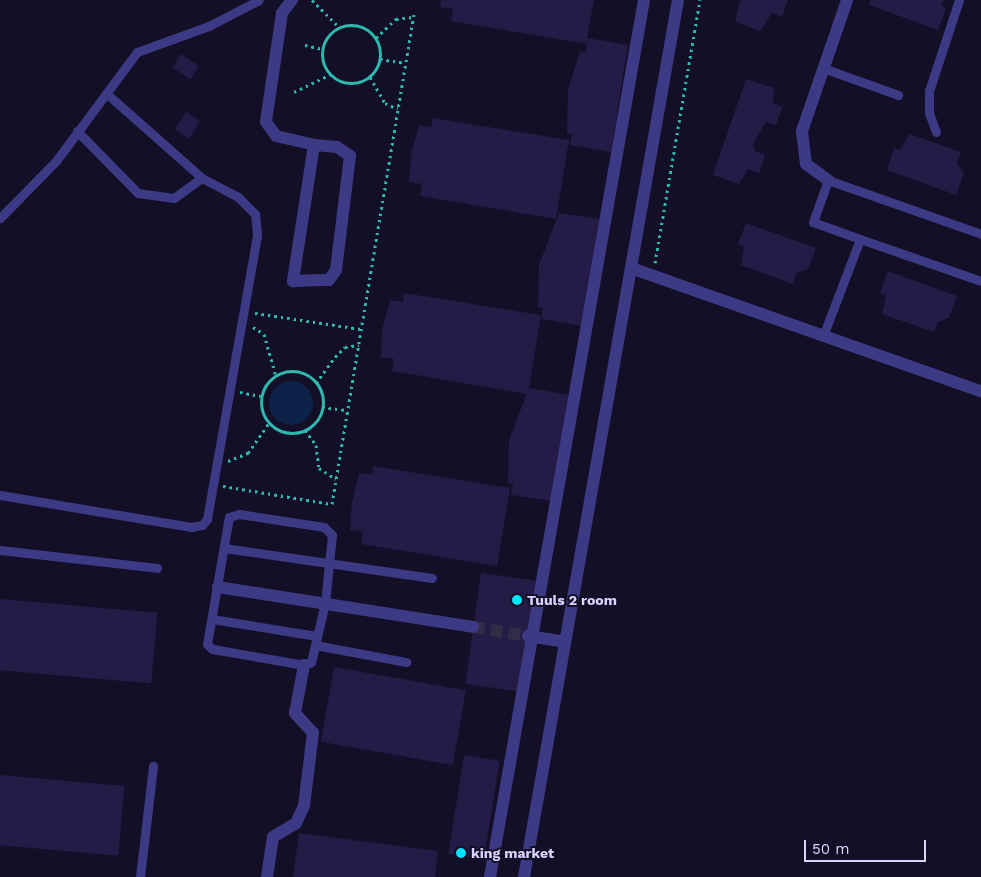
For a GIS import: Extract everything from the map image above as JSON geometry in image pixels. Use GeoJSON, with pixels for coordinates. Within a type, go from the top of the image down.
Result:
{"type":"FeatureCollection","features":[{"type":"Feature","properties":{"kind":"street"},"geometry":{"type":"LineString","coordinates":[[292,0],[282,13],[266,122],[276,136],[314,145],[337,147],[350,156],[336,270],[329,280],[292,281],[314,145]]}},
{"type":"Feature","properties":{"kind":"street"},"geometry":{"type":"LineString","coordinates":[[490,877],[644,0]]}},
{"type":"Feature","properties":{"kind":"street"},"geometry":{"type":"LineString","coordinates":[[524,877],[678,0]]}},
{"type":"Feature","properties":{"kind":"street"},"geometry":{"type":"LineString","coordinates":[[828,180],[806,164],[802,131],[847,0]]}},
{"type":"Feature","properties":{"kind":"street"},"geometry":{"type":"LineString","coordinates":[[631,268],[981,391]]}},
{"type":"Feature","properties":{"kind":"street"},"geometry":{"type":"LineString","coordinates":[[218,587],[473,627]]}},
{"type":"Feature","properties":{"kind":"street"},"geometry":{"type":"LineString","coordinates":[[531,636],[565,642]]}},
{"type":"Feature","properties":{"kind":"street"},"geometry":{"type":"LineString","coordinates":[[267,877],[272,837],[296,823],[304,806],[313,733],[296,713],[304,665]]}},
{"type":"Feature","properties":{"kind":"lane"},"geometry":{"type":"LineString","coordinates":[[0,218],[56,161],[138,52],[209,26],[259,0]]}},
{"type":"Feature","properties":{"kind":"lane"},"geometry":{"type":"LineString","coordinates":[[936,132],[929,114],[929,91],[958,0]]}},
{"type":"Feature","properties":{"kind":"lane"},"geometry":{"type":"LineString","coordinates":[[823,68],[898,95]]}},
{"type":"Feature","properties":{"kind":"lane"},"geometry":{"type":"LineString","coordinates":[[0,495],[191,526],[202,526],[207,519],[257,235],[255,214],[244,203],[202,178],[106,93]]}},
{"type":"Feature","properties":{"kind":"lane"},"geometry":{"type":"LineString","coordinates":[[77,131],[138,193],[174,198],[202,178]]}},
{"type":"Feature","properties":{"kind":"lane"},"geometry":{"type":"LineString","coordinates":[[981,234],[828,180],[813,222],[981,281]]}},
{"type":"Feature","properties":{"kind":"lane"},"geometry":{"type":"LineString","coordinates":[[823,336],[860,239]]}},
{"type":"Feature","properties":{"kind":"lane"},"geometry":{"type":"LineString","coordinates":[[239,514],[324,527],[332,535],[332,566],[311,662],[304,665],[212,649],[207,644],[224,548],[229,518],[239,514]]}},
{"type":"Feature","properties":{"kind":"lane"},"geometry":{"type":"LineString","coordinates":[[224,548],[332,566],[432,578]]}},
{"type":"Feature","properties":{"kind":"lane"},"geometry":{"type":"LineString","coordinates":[[0,550],[157,568]]}},
{"type":"Feature","properties":{"kind":"lane"},"geometry":{"type":"LineString","coordinates":[[212,619],[316,640],[406,662]]}},
{"type":"Feature","properties":{"kind":"lane"},"geometry":{"type":"LineString","coordinates":[[140,877],[153,766]]}},
{"type":"Feature","properties":{"kind":"path"},"geometry":{"type":"LineString","coordinates":[[312,0],[339,27]]}},
{"type":"Feature","properties":{"kind":"path"},"geometry":{"type":"LineString","coordinates":[[653,276],[700,0]]}},
{"type":"Feature","properties":{"kind":"path"},"geometry":{"type":"LineString","coordinates":[[224,478],[223,486],[332,504],[414,12]]}},
{"type":"Feature","properties":{"kind":"path"},"geometry":{"type":"LineString","coordinates":[[376,38],[396,19],[413,18]]}},
{"type":"Feature","properties":{"kind":"path"},"geometry":{"type":"LineString","coordinates":[[357,25],[376,38],[380,59],[370,77],[351,84],[331,74],[322,49],[339,27],[357,25]]}},
{"type":"Feature","properties":{"kind":"path"},"geometry":{"type":"LineString","coordinates":[[305,45],[322,49]]}},
{"type":"Feature","properties":{"kind":"path"},"geometry":{"type":"LineString","coordinates":[[380,59],[406,63]]}},
{"type":"Feature","properties":{"kind":"path"},"geometry":{"type":"LineString","coordinates":[[294,92],[331,74]]}},
{"type":"Feature","properties":{"kind":"path"},"geometry":{"type":"LineString","coordinates":[[370,77],[385,103],[398,109]]}},
{"type":"Feature","properties":{"kind":"path"},"geometry":{"type":"LineString","coordinates":[[248,334],[252,313],[361,329]]}},
{"type":"Feature","properties":{"kind":"path"},"geometry":{"type":"LineString","coordinates":[[250,325],[264,334],[276,376]]}},
{"type":"Feature","properties":{"kind":"path"},"geometry":{"type":"LineString","coordinates":[[316,383],[335,357],[345,347],[359,345]]}},
{"type":"Feature","properties":{"kind":"path"},"geometry":{"type":"LineString","coordinates":[[261,396],[276,376],[292,371],[316,383],[322,407]]}},
{"type":"Feature","properties":{"kind":"path"},"geometry":{"type":"LineString","coordinates":[[237,402],[240,383]]}},
{"type":"Feature","properties":{"kind":"path"},"geometry":{"type":"LineString","coordinates":[[239,392],[261,396]]}},
{"type":"Feature","properties":{"kind":"path"},"geometry":{"type":"LineString","coordinates":[[261,396],[269,423],[286,433],[305,430],[322,407]]}},
{"type":"Feature","properties":{"kind":"path"},"geometry":{"type":"LineString","coordinates":[[322,407],[348,410]]}},
{"type":"Feature","properties":{"kind":"path"},"geometry":{"type":"LineString","coordinates":[[227,461],[248,453],[269,423]]}},
{"type":"Feature","properties":{"kind":"path"},"geometry":{"type":"LineString","coordinates":[[305,430],[316,445],[319,468],[336,479]]}},
{"type":"Feature","properties":{"kind":"path"},"geometry":{"type":"LineString","coordinates":[[226,469],[229,451]]}},
{"type":"Feature","properties":{"kind":"water"},"geometry":{"type":"Polygon","coordinates":[[[291,381],[303,385],[309,391],[313,403],[309,415],[303,421],[291,425],[279,421],[273,415],[269,403],[273,391],[279,385],[291,381]]]}},
{"type":"Feature","properties":{"kind":"building"},"geometry":{"type":"Polygon","coordinates":[[[441,0],[594,0],[587,38],[628,45],[611,152],[570,145],[572,134],[567,133],[568,90],[580,51],[586,52],[587,44],[451,21],[453,9],[440,7],[441,0]]]}},
{"type":"Feature","properties":{"kind":"building"},"geometry":{"type":"Polygon","coordinates":[[[740,0],[788,0],[782,17],[772,13],[760,31],[735,22],[740,0]]]}},
{"type":"Feature","properties":{"kind":"building"},"geometry":{"type":"Polygon","coordinates":[[[870,0],[944,0],[941,6],[946,8],[938,30],[869,5],[870,0]]]}},
{"type":"Feature","properties":{"kind":"building"},"geometry":{"type":"Polygon","coordinates":[[[181,54],[199,66],[190,80],[172,67],[181,54]]]}},
{"type":"Feature","properties":{"kind":"building"},"geometry":{"type":"Polygon","coordinates":[[[746,79],[774,88],[773,103],[782,107],[776,125],[766,122],[753,144],[755,151],[765,155],[759,173],[748,169],[739,184],[713,175],[746,79]]]}},
{"type":"Feature","properties":{"kind":"building"},"geometry":{"type":"Polygon","coordinates":[[[186,112],[200,121],[189,139],[175,130],[186,112]]]}},
{"type":"Feature","properties":{"kind":"building"},"geometry":{"type":"Polygon","coordinates":[[[433,118],[569,140],[556,219],[420,196],[422,184],[409,182],[411,155],[419,125],[431,127],[433,118]]]}},
{"type":"Feature","properties":{"kind":"building"},"geometry":{"type":"Polygon","coordinates":[[[910,134],[961,152],[957,163],[964,173],[956,195],[887,170],[894,148],[900,150],[910,134]]]}},
{"type":"Feature","properties":{"kind":"building"},"geometry":{"type":"Polygon","coordinates":[[[559,213],[599,219],[582,326],[541,319],[543,308],[538,307],[539,265],[559,213]]]}},
{"type":"Feature","properties":{"kind":"building"},"geometry":{"type":"Polygon","coordinates":[[[746,223],[816,248],[808,269],[796,273],[793,284],[741,265],[744,246],[738,244],[746,223]]]}},
{"type":"Feature","properties":{"kind":"building"},"geometry":{"type":"Polygon","coordinates":[[[888,271],[957,296],[949,318],[938,322],[934,332],[882,314],[886,295],[880,293],[888,271]]]}},
{"type":"Feature","properties":{"kind":"building"},"geometry":{"type":"Polygon","coordinates":[[[404,293],[541,315],[528,394],[392,371],[394,359],[381,357],[382,330],[390,300],[403,302],[404,293]]]}},
{"type":"Feature","properties":{"kind":"building"},"geometry":{"type":"Polygon","coordinates":[[[529,388],[569,395],[553,501],[511,495],[513,484],[508,483],[509,440],[529,388]]]}},
{"type":"Feature","properties":{"kind":"building"},"geometry":{"type":"Polygon","coordinates":[[[373,466],[510,488],[497,566],[361,544],[363,532],[350,530],[352,503],[359,473],[372,475],[373,466]]]}},
{"type":"Feature","properties":{"kind":"building"},"geometry":{"type":"Polygon","coordinates":[[[481,573],[536,581],[521,692],[465,684],[481,573]]]}},
{"type":"Feature","properties":{"kind":"building"},"geometry":{"type":"Polygon","coordinates":[[[0,599],[157,613],[151,684],[0,670],[0,599]]]}},
{"type":"Feature","properties":{"kind":"building"},"geometry":{"type":"Polygon","coordinates":[[[334,667],[466,690],[453,765],[321,742],[334,667]]]}},
{"type":"Feature","properties":{"kind":"building"},"geometry":{"type":"Polygon","coordinates":[[[464,755],[500,761],[484,859],[448,854],[464,755]]]}},
{"type":"Feature","properties":{"kind":"building"},"geometry":{"type":"Polygon","coordinates":[[[0,775],[125,786],[118,856],[0,845],[0,775]]]}},
{"type":"Feature","properties":{"kind":"building"},"geometry":{"type":"Polygon","coordinates":[[[299,833],[438,851],[435,877],[293,877],[299,833]]]}},
{"type":"Feature","properties":{"kind":"tunnel"},"geometry":{"type":"LineString","coordinates":[[473,627],[528,636]]}},
{"type":"Feature","properties":{"kind":"place","name":"Tuuls 2 room"},"geometry":{"type":"Point","coordinates":[517,600]}},
{"type":"Feature","properties":{"kind":"place","name":"king market"},"geometry":{"type":"Point","coordinates":[461,853]}}]}
